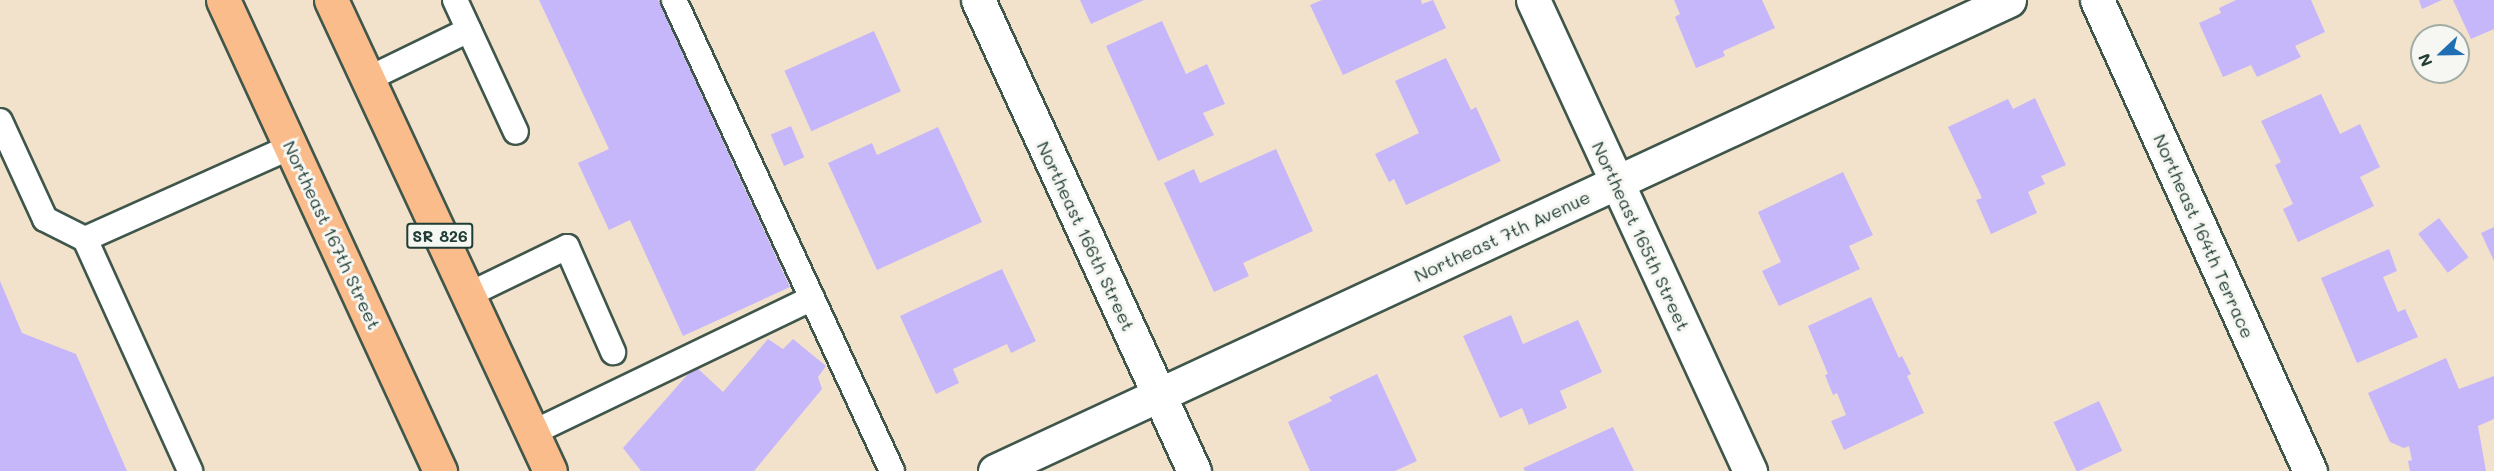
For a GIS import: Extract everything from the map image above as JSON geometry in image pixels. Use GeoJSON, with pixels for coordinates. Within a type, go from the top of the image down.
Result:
{"type":"FeatureCollection","features":[{"type":"Feature","properties":{"kind":"main road","name":"Northeast 167th Street"},"geometry":{"type":"LineString","coordinates":[[223,0],[440,471]]}},
{"type":"Feature","properties":{"kind":"main road","name":"SR 826"},"geometry":{"type":"LineString","coordinates":[[331,0],[550,471]]}},
{"type":"Feature","properties":{"kind":"street","name":"Northeast 166th Street"},"geometry":{"type":"LineString","coordinates":[[978,0],[1194,471]]}},
{"type":"Feature","properties":{"kind":"street","name":"Northeast 165th Street"},"geometry":{"type":"LineString","coordinates":[[1533,0],[1750,471]]}},
{"type":"Feature","properties":{"kind":"street","name":"Northeast 7th Avenue"},"geometry":{"type":"LineString","coordinates":[[995,471],[2009,0]]}},
{"type":"Feature","properties":{"kind":"street","name":"Northeast 164th Terrace"},"geometry":{"type":"LineString","coordinates":[[2097,0],[2310,471]]}},
{"type":"Feature","properties":{"kind":"lane"},"geometry":{"type":"LineString","coordinates":[[455,0],[516,132]]}},
{"type":"Feature","properties":{"kind":"lane"},"geometry":{"type":"LineString","coordinates":[[674,0],[892,471]]}},
{"type":"Feature","properties":{"kind":"lane"},"geometry":{"type":"LineString","coordinates":[[368,79],[469,30]]}},
{"type":"Feature","properties":{"kind":"lane"},"geometry":{"type":"LineString","coordinates":[[0,121],[45,219],[85,239],[190,471]]}},
{"type":"Feature","properties":{"kind":"lane"},"geometry":{"type":"LineString","coordinates":[[85,239],[291,147]]}},
{"type":"Feature","properties":{"kind":"lane"},"geometry":{"type":"LineString","coordinates":[[468,295],[567,247],[614,352]]}},
{"type":"Feature","properties":{"kind":"lane"},"geometry":{"type":"LineString","coordinates":[[532,433],[812,298]]}},
{"type":"Feature","properties":{"kind":"building"},"geometry":{"type":"Polygon","coordinates":[[[539,0],[658,0],[790,287],[683,336],[630,220],[609,230],[578,163],[609,149],[539,0]]]}},
{"type":"Feature","properties":{"kind":"building"},"geometry":{"type":"Polygon","coordinates":[[[1080,0],[1144,0],[1091,24],[1080,0]]]}},
{"type":"Feature","properties":{"kind":"building"},"geometry":{"type":"Polygon","coordinates":[[[1322,0],[1421,0],[1422,4],[1433,0],[1446,28],[1343,75],[1310,5],[1322,0]]]}},
{"type":"Feature","properties":{"kind":"building"},"geometry":{"type":"Polygon","coordinates":[[[1674,0],[1762,0],[1775,28],[1723,51],[1725,56],[1696,68],[1675,17],[1680,14],[1674,0]]]}},
{"type":"Feature","properties":{"kind":"building"},"geometry":{"type":"Polygon","coordinates":[[[2236,0],[2311,0],[2325,32],[2295,46],[2301,57],[2257,77],[2251,65],[2223,77],[2199,23],[2221,13],[2219,8],[2236,0]]]}},
{"type":"Feature","properties":{"kind":"building"},"geometry":{"type":"Polygon","coordinates":[[[2419,0],[2442,0],[2422,9],[2419,0]]]}},
{"type":"Feature","properties":{"kind":"building"},"geometry":{"type":"Polygon","coordinates":[[[2453,0],[2494,0],[2494,29],[2471,39],[2470,24],[2464,24],[2453,0]]]}},
{"type":"Feature","properties":{"kind":"building"},"geometry":{"type":"Polygon","coordinates":[[[1162,21],[1186,74],[1207,64],[1225,104],[1203,113],[1214,135],[1158,161],[1106,46],[1162,21]]]}},
{"type":"Feature","properties":{"kind":"building"},"geometry":{"type":"Polygon","coordinates":[[[874,31],[901,91],[811,131],[784,71],[874,31]]]}},
{"type":"Feature","properties":{"kind":"building"},"geometry":{"type":"Polygon","coordinates":[[[1446,58],[1471,110],[1476,107],[1501,161],[1406,205],[1394,179],[1389,182],[1375,154],[1419,133],[1395,81],[1446,58]]]}},
{"type":"Feature","properties":{"kind":"building"},"geometry":{"type":"Polygon","coordinates":[[[2321,94],[2340,134],[2360,124],[2380,167],[2360,177],[2374,206],[2298,242],[2283,209],[2293,204],[2275,165],[2281,162],[2261,121],[2321,94]]]}},
{"type":"Feature","properties":{"kind":"building"},"geometry":{"type":"Polygon","coordinates":[[[2035,98],[2066,165],[2041,176],[2045,184],[2028,192],[2037,213],[1991,234],[1976,200],[1982,198],[1948,127],[2008,99],[2013,109],[2035,98]]]}},
{"type":"Feature","properties":{"kind":"building"},"geometry":{"type":"Polygon","coordinates":[[[791,126],[804,157],[784,166],[771,135],[791,126]]]}},
{"type":"Feature","properties":{"kind":"building"},"geometry":{"type":"Polygon","coordinates":[[[938,127],[982,222],[877,270],[828,163],[872,143],[877,155],[938,127]]]}},
{"type":"Feature","properties":{"kind":"building"},"geometry":{"type":"Polygon","coordinates":[[[1276,149],[1313,231],[1243,263],[1249,276],[1214,292],[1164,183],[1194,169],[1200,183],[1276,149]]]}},
{"type":"Feature","properties":{"kind":"building"},"geometry":{"type":"Polygon","coordinates":[[[1843,172],[1873,235],[1849,246],[1860,269],[1779,306],[1762,271],[1781,262],[1758,212],[1843,172]]]}},
{"type":"Feature","properties":{"kind":"building"},"geometry":{"type":"Polygon","coordinates":[[[2439,218],[2468,257],[2448,273],[2418,234],[2439,218]]]}},
{"type":"Feature","properties":{"kind":"building"},"geometry":{"type":"Polygon","coordinates":[[[2494,227],[2494,261],[2481,233],[2494,227]]]}},
{"type":"Feature","properties":{"kind":"building"},"geometry":{"type":"Polygon","coordinates":[[[2389,249],[2397,271],[2383,277],[2398,312],[2405,309],[2418,337],[2357,363],[2321,278],[2389,249]]]}},
{"type":"Feature","properties":{"kind":"building"},"geometry":{"type":"Polygon","coordinates":[[[1002,269],[1036,341],[1011,353],[1007,344],[953,369],[959,383],[936,394],[900,316],[1002,269]]]}},
{"type":"Feature","properties":{"kind":"building"},"geometry":{"type":"Polygon","coordinates":[[[0,281],[22,333],[76,354],[127,471],[0,471],[0,281]]]}},
{"type":"Feature","properties":{"kind":"building"},"geometry":{"type":"Polygon","coordinates":[[[1871,297],[1899,358],[1902,356],[1911,374],[1907,376],[1924,413],[1844,450],[1831,421],[1846,415],[1837,393],[1833,395],[1825,375],[1828,374],[1808,326],[1871,297]]]}},
{"type":"Feature","properties":{"kind":"building"},"geometry":{"type":"Polygon","coordinates":[[[1511,315],[1523,344],[1578,320],[1602,372],[1560,391],[1567,408],[1529,425],[1522,408],[1500,418],[1463,336],[1511,315]]]}},
{"type":"Feature","properties":{"kind":"building"},"geometry":{"type":"Polygon","coordinates":[[[768,339],[783,349],[793,339],[826,366],[818,377],[822,389],[754,471],[641,471],[623,448],[695,366],[723,392],[768,339]]]}},
{"type":"Feature","properties":{"kind":"building"},"geometry":{"type":"Polygon","coordinates":[[[2446,358],[2459,389],[2494,376],[2494,419],[2478,426],[2486,471],[2410,471],[2408,461],[2412,460],[2409,446],[2404,448],[2390,442],[2368,393],[2446,358]]]}},
{"type":"Feature","properties":{"kind":"building"},"geometry":{"type":"Polygon","coordinates":[[[1377,374],[1417,461],[1395,471],[1310,471],[1288,422],[1332,401],[1329,397],[1377,374]]]}},
{"type":"Feature","properties":{"kind":"building"},"geometry":{"type":"Polygon","coordinates":[[[2099,401],[2122,451],[2076,471],[2054,422],[2099,401]]]}},
{"type":"Feature","properties":{"kind":"building"},"geometry":{"type":"Polygon","coordinates":[[[1613,427],[1634,471],[1525,471],[1523,468],[1613,427]]]}}]}
